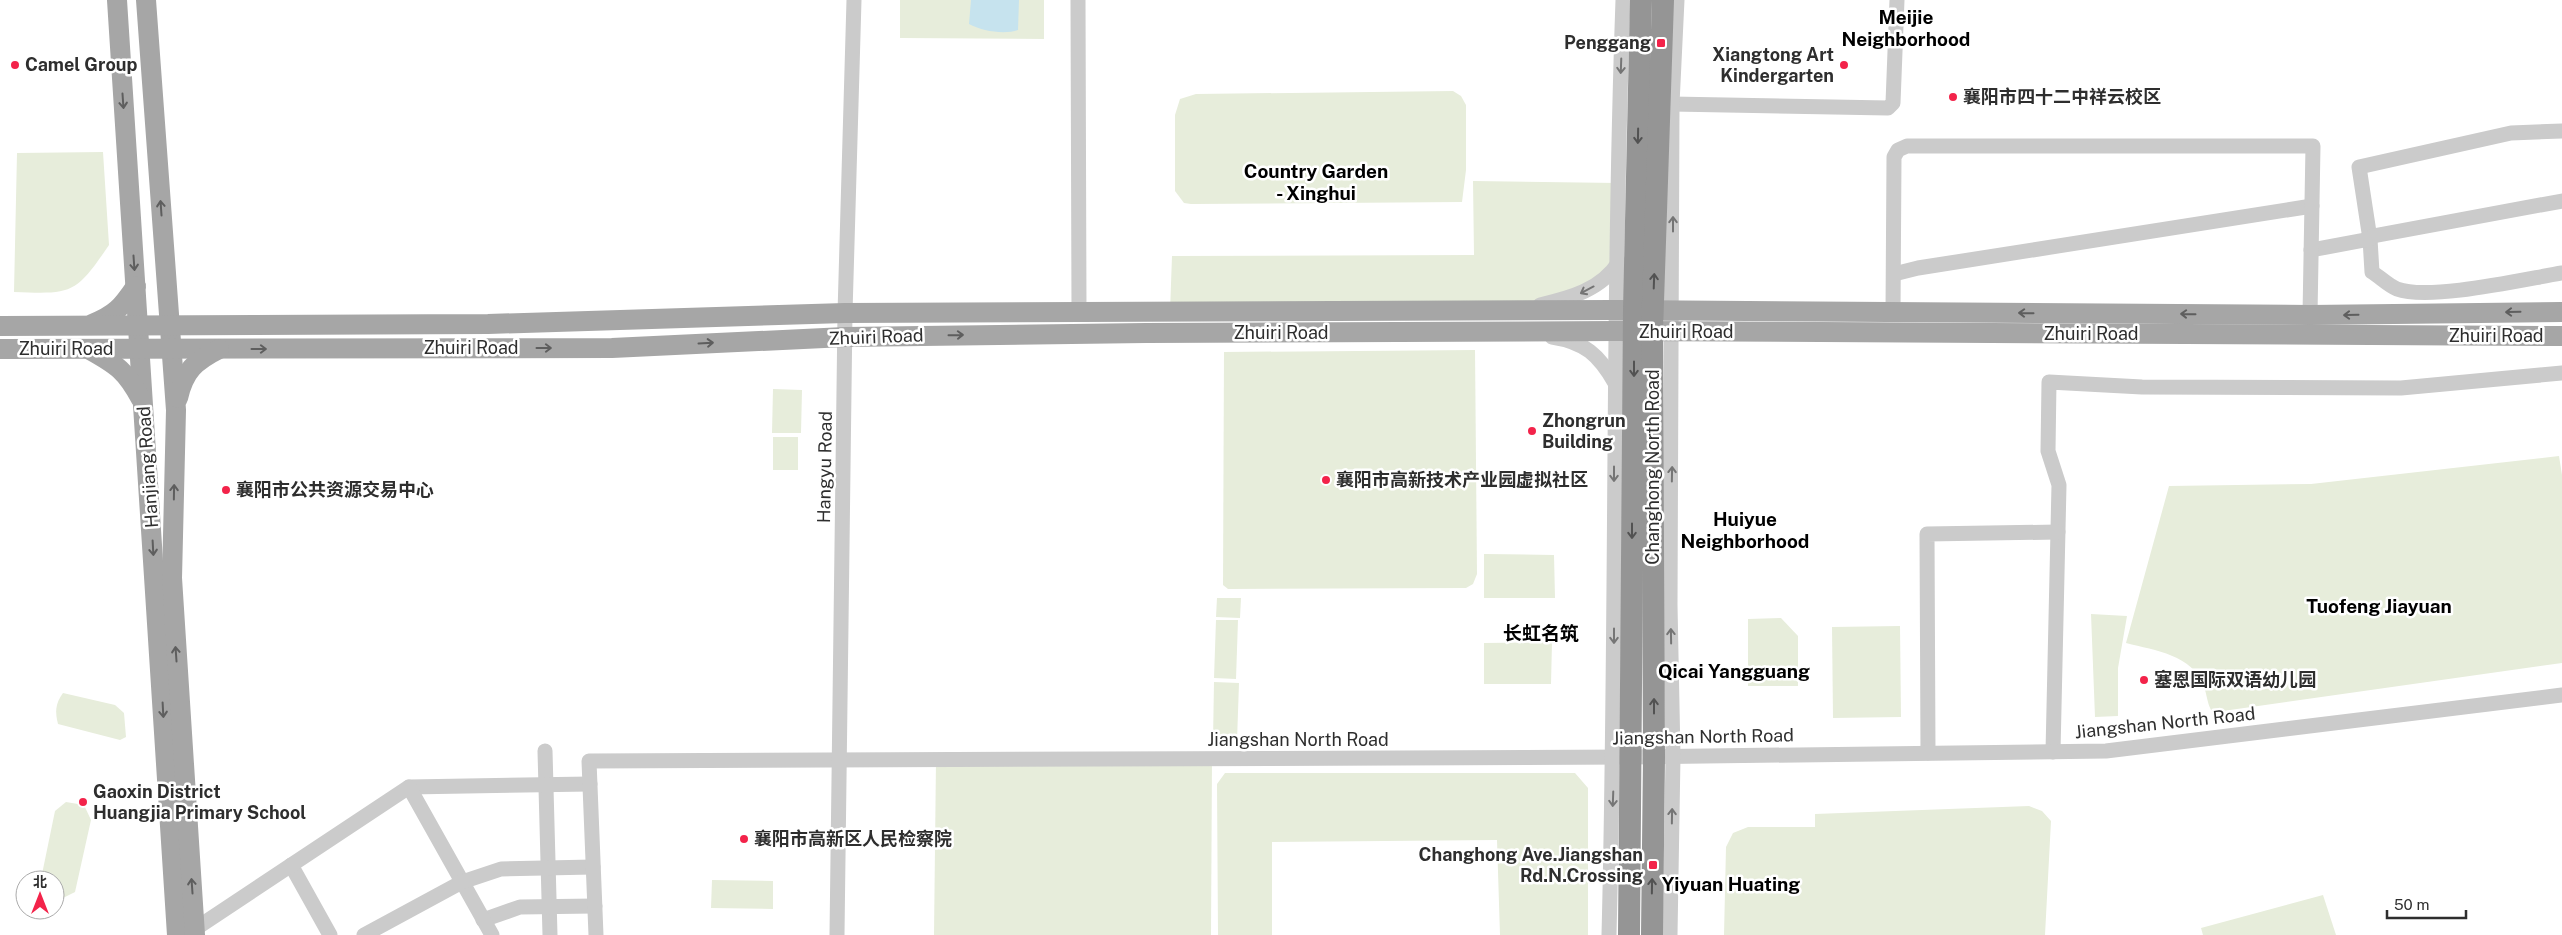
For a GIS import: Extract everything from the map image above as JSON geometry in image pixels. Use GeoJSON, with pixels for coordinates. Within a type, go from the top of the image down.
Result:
{"type":"FeatureCollection","features":[{"type":"Feature","properties":{"kind":"highway","name":"Changhong North Road"},"geometry":{"type":"LineString","coordinates":[[1641,0],[1636,207],[1644,321],[1664,756],[1652,935]]}},
{"type":"Feature","properties":{"kind":"highway","name":"Changhong North Road"},"geometry":{"type":"LineString","coordinates":[[1629,935],[1622,757],[1633,419],[1644,321],[1663,0]]}},
{"type":"Feature","properties":{"kind":"main road","name":"Hanjiang Road"},"geometry":{"type":"LineString","coordinates":[[117,0],[144,406],[189,933]]}},
{"type":"Feature","properties":{"kind":"main road","name":"Hanjiang Road"},"geometry":{"type":"LineString","coordinates":[[146,0],[176,410],[172,578],[189,933]]}},
{"type":"Feature","properties":{"kind":"main road"},"geometry":{"type":"LineString","coordinates":[[166,285],[178,305],[191,317],[215,326]]}},
{"type":"Feature","properties":{"kind":"main road"},"geometry":{"type":"LineString","coordinates":[[88,326],[112,316],[125,303],[136,286]]}},
{"type":"Feature","properties":{"kind":"main road","name":"Zhuiri Road"},"geometry":{"type":"LineString","coordinates":[[0,326],[488,324],[845,313],[1516,310],[1644,321],[2562,336]]}},
{"type":"Feature","properties":{"kind":"main road","name":"Zhuiri Road"},"geometry":{"type":"LineString","coordinates":[[0,349],[612,348],[845,337],[1521,332],[1644,321],[1893,312],[2310,315],[2562,312]]}},
{"type":"Feature","properties":{"kind":"main road"},"geometry":{"type":"LineString","coordinates":[[88,349],[111,362],[129,377],[144,406]]}},
{"type":"Feature","properties":{"kind":"main road"},"geometry":{"type":"LineString","coordinates":[[176,410],[181,382],[201,358],[219,349]]}},
{"type":"Feature","properties":{"kind":"street","name":"Hangyu Road"},"geometry":{"type":"LineString","coordinates":[[837,935],[845,313],[854,0]]}},
{"type":"Feature","properties":{"kind":"street"},"geometry":{"type":"LineString","coordinates":[[1078,0],[1078,312]]}},
{"type":"Feature","properties":{"kind":"street"},"geometry":{"type":"LineString","coordinates":[[1623,0],[1617,266],[1644,321]]}},
{"type":"Feature","properties":{"kind":"street"},"geometry":{"type":"LineString","coordinates":[[1609,935],[1622,757],[1615,384],[1644,321],[1672,104],[1677,0]]}},
{"type":"Feature","properties":{"kind":"street"},"geometry":{"type":"LineString","coordinates":[[1672,104],[1888,108],[1893,102],[1897,0]]}},
{"type":"Feature","properties":{"kind":"street"},"geometry":{"type":"LineString","coordinates":[[2562,131],[2512,133],[2359,167],[2370,239],[2372,272],[2396,289],[2416,293],[2483,286],[2562,273]]}},
{"type":"Feature","properties":{"kind":"street"},"geometry":{"type":"LineString","coordinates":[[1893,312],[1894,157],[1898,150],[1907,146],[2313,146],[2310,315]]}},
{"type":"Feature","properties":{"kind":"street"},"geometry":{"type":"LineString","coordinates":[[2311,250],[2370,239],[2373,236],[2562,201]]}},
{"type":"Feature","properties":{"kind":"street"},"geometry":{"type":"LineString","coordinates":[[1894,274],[1918,268],[2130,233],[2312,206]]}},
{"type":"Feature","properties":{"kind":"street"},"geometry":{"type":"LineString","coordinates":[[1516,310],[1573,297],[1599,284],[1617,266],[1625,252],[1636,207]]}},
{"type":"Feature","properties":{"kind":"street"},"geometry":{"type":"LineString","coordinates":[[1521,332],[1569,340],[1592,351],[1606,368],[1633,419]]}},
{"type":"Feature","properties":{"kind":"street"},"geometry":{"type":"LineString","coordinates":[[2053,752],[2059,484],[2048,451],[2049,382],[2142,387],[2401,388],[2562,373]]}},
{"type":"Feature","properties":{"kind":"street"},"geometry":{"type":"LineString","coordinates":[[1928,753],[1927,534],[2058,532]]}},
{"type":"Feature","properties":{"kind":"street","name":"Jiangshan North Road"},"geometry":{"type":"LineString","coordinates":[[590,784],[589,761],[1622,757],[2106,751],[2562,695]]}},
{"type":"Feature","properties":{"kind":"street"},"geometry":{"type":"LineString","coordinates":[[545,751],[550,935]]}},
{"type":"Feature","properties":{"kind":"street"},"geometry":{"type":"LineString","coordinates":[[1664,756],[1670,935]]}},
{"type":"Feature","properties":{"kind":"street"},"geometry":{"type":"LineString","coordinates":[[189,933],[409,787],[590,784],[596,935]]}},
{"type":"Feature","properties":{"kind":"street"},"geometry":{"type":"LineString","coordinates":[[409,787],[492,935]]}},
{"type":"Feature","properties":{"kind":"street"},"geometry":{"type":"LineString","coordinates":[[291,865],[330,935]]}},
{"type":"Feature","properties":{"kind":"street"},"geometry":{"type":"LineString","coordinates":[[364,935],[462,882],[501,869],[593,867]]}},
{"type":"Feature","properties":{"kind":"street"},"geometry":{"type":"LineString","coordinates":[[483,920],[520,907],[595,906]]}},
{"type":"Feature","properties":{"kind":"green space"},"geometry":{"type":"Polygon","coordinates":[[[900,0],[1044,0],[1044,39],[900,38],[900,0]]]}},
{"type":"Feature","properties":{"kind":"green space"},"geometry":{"type":"Polygon","coordinates":[[[1453,91],[1461,96],[1466,105],[1466,170],[1462,202],[1191,204],[1184,203],[1175,191],[1175,115],[1180,99],[1196,94],[1453,91]]]}},
{"type":"Feature","properties":{"kind":"green space"},"geometry":{"type":"Polygon","coordinates":[[[103,152],[109,245],[88,274],[70,288],[49,293],[14,292],[17,153],[103,152]]]}},
{"type":"Feature","properties":{"kind":"green space"},"geometry":{"type":"Polygon","coordinates":[[[1473,181],[1618,183],[1617,266],[1599,283],[1516,310],[1170,312],[1172,256],[1474,255],[1473,181]]]}},
{"type":"Feature","properties":{"kind":"green space"},"geometry":{"type":"Polygon","coordinates":[[[1475,350],[1477,574],[1473,584],[1466,588],[1228,589],[1223,585],[1224,352],[1475,350]]]}},
{"type":"Feature","properties":{"kind":"green space"},"geometry":{"type":"Polygon","coordinates":[[[773,389],[802,390],[801,433],[772,433],[773,389]]]}},
{"type":"Feature","properties":{"kind":"green space"},"geometry":{"type":"Polygon","coordinates":[[[773,437],[798,437],[798,470],[773,470],[773,437]]]}},
{"type":"Feature","properties":{"kind":"green space"},"geometry":{"type":"Polygon","coordinates":[[[2559,456],[2562,475],[2562,663],[2223,711],[2211,710],[2204,687],[2191,667],[2172,656],[2126,643],[2169,486],[2311,484],[2559,456]]]}},
{"type":"Feature","properties":{"kind":"green space"},"geometry":{"type":"Polygon","coordinates":[[[1484,554],[1554,555],[1555,598],[1484,598],[1484,554]]]}},
{"type":"Feature","properties":{"kind":"green space"},"geometry":{"type":"Polygon","coordinates":[[[1217,598],[1241,598],[1240,618],[1216,617],[1217,598]]]}},
{"type":"Feature","properties":{"kind":"green space"},"geometry":{"type":"Polygon","coordinates":[[[2091,614],[2127,616],[2118,668],[2118,716],[2095,717],[2091,614]]]}},
{"type":"Feature","properties":{"kind":"green space"},"geometry":{"type":"Polygon","coordinates":[[[1781,618],[1798,636],[1798,686],[1748,686],[1748,619],[1781,618]]]}},
{"type":"Feature","properties":{"kind":"green space"},"geometry":{"type":"Polygon","coordinates":[[[1216,620],[1238,620],[1236,679],[1214,678],[1216,620]]]}},
{"type":"Feature","properties":{"kind":"green space"},"geometry":{"type":"Polygon","coordinates":[[[1900,626],[1901,717],[1833,718],[1832,627],[1900,626]]]}},
{"type":"Feature","properties":{"kind":"green space"},"geometry":{"type":"Polygon","coordinates":[[[1552,642],[1551,684],[1484,684],[1484,643],[1552,642]]]}},
{"type":"Feature","properties":{"kind":"green space"},"geometry":{"type":"Polygon","coordinates":[[[1214,682],[1239,683],[1237,741],[1213,741],[1214,682]]]}},
{"type":"Feature","properties":{"kind":"green space"},"geometry":{"type":"Polygon","coordinates":[[[63,693],[115,705],[124,713],[126,737],[120,740],[58,724],[56,708],[63,693]]]}},
{"type":"Feature","properties":{"kind":"green space"},"geometry":{"type":"Polygon","coordinates":[[[1212,759],[1211,935],[934,935],[936,760],[1212,759]]]}},
{"type":"Feature","properties":{"kind":"green space"},"geometry":{"type":"Polygon","coordinates":[[[1225,773],[1575,773],[1588,788],[1588,935],[1500,935],[1497,840],[1272,842],[1272,935],[1218,935],[1217,784],[1225,773]]]}},
{"type":"Feature","properties":{"kind":"green space"},"geometry":{"type":"Polygon","coordinates":[[[66,802],[84,805],[91,820],[75,892],[65,897],[65,870],[43,870],[55,811],[66,802]]]}},
{"type":"Feature","properties":{"kind":"green space"},"geometry":{"type":"Polygon","coordinates":[[[2029,806],[2042,811],[2051,821],[2045,935],[1724,935],[1726,847],[1733,833],[1748,827],[1815,827],[1815,814],[2029,806]]]}},
{"type":"Feature","properties":{"kind":"green space"},"geometry":{"type":"Polygon","coordinates":[[[712,880],[773,881],[773,909],[711,908],[712,880]]]}},
{"type":"Feature","properties":{"kind":"green space"},"geometry":{"type":"Polygon","coordinates":[[[2323,895],[2336,935],[2203,935],[2201,928],[2323,895]]]}},
{"type":"Feature","properties":{"kind":"water"},"geometry":{"type":"Polygon","coordinates":[[[971,0],[1019,0],[1018,30],[993,32],[969,24],[971,0]]]}},
{"type":"Feature","properties":{"kind":"place","name":"Penggang"},"geometry":{"type":"Point","coordinates":[1661,43]}},
{"type":"Feature","properties":{"kind":"place","name":"Camel Group"},"geometry":{"type":"Point","coordinates":[15,65]}},
{"type":"Feature","properties":{"kind":"place","name":"Xiangtong Art Kindergarten"},"geometry":{"type":"Point","coordinates":[1844,65]}},
{"type":"Feature","properties":{"kind":"place","name":"襄阳市四十二中祥云校区"},"geometry":{"type":"Point","coordinates":[1953,97]}},
{"type":"Feature","properties":{"kind":"place","name":"Zhongrun Building"},"geometry":{"type":"Point","coordinates":[1532,431]}},
{"type":"Feature","properties":{"kind":"place","name":"襄阳市高新技术产业园虚拟社区"},"geometry":{"type":"Point","coordinates":[1326,480]}},
{"type":"Feature","properties":{"kind":"place","name":"襄阳市公共资源交易中心"},"geometry":{"type":"Point","coordinates":[226,490]}},
{"type":"Feature","properties":{"kind":"place","name":"塞恩国际双语幼儿园"},"geometry":{"type":"Point","coordinates":[2144,680]}},
{"type":"Feature","properties":{"kind":"place","name":"Gaoxin District Huangjia Primary School"},"geometry":{"type":"Point","coordinates":[83,802]}},
{"type":"Feature","properties":{"kind":"place","name":"襄阳市高新区人民检察院"},"geometry":{"type":"Point","coordinates":[744,839]}},
{"type":"Feature","properties":{"kind":"place","name":"Changhong Ave.Jiangshan Rd.N.Crossing"},"geometry":{"type":"Point","coordinates":[1653,865]}},
{"type":"Feature","properties":{"kind":"district","name":"Meijie Neighborhood"},"geometry":{"type":"Point","coordinates":[1906,28]}},
{"type":"Feature","properties":{"kind":"district","name":"Country Garden - Xinghui"},"geometry":{"type":"Point","coordinates":[1316,182]}},
{"type":"Feature","properties":{"kind":"district","name":"Huiyue Neighborhood"},"geometry":{"type":"Point","coordinates":[1745,530]}},
{"type":"Feature","properties":{"kind":"district","name":"Tuofeng Jiayuan"},"geometry":{"type":"Point","coordinates":[2379,606]}},
{"type":"Feature","properties":{"kind":"district","name":"长虹名筑"},"geometry":{"type":"Point","coordinates":[1541,633]}},
{"type":"Feature","properties":{"kind":"district","name":"Qicai Yangguang"},"geometry":{"type":"Point","coordinates":[1734,671]}},
{"type":"Feature","properties":{"kind":"district","name":"Yiyuan Huating"},"geometry":{"type":"Point","coordinates":[1731,884]}}]}
